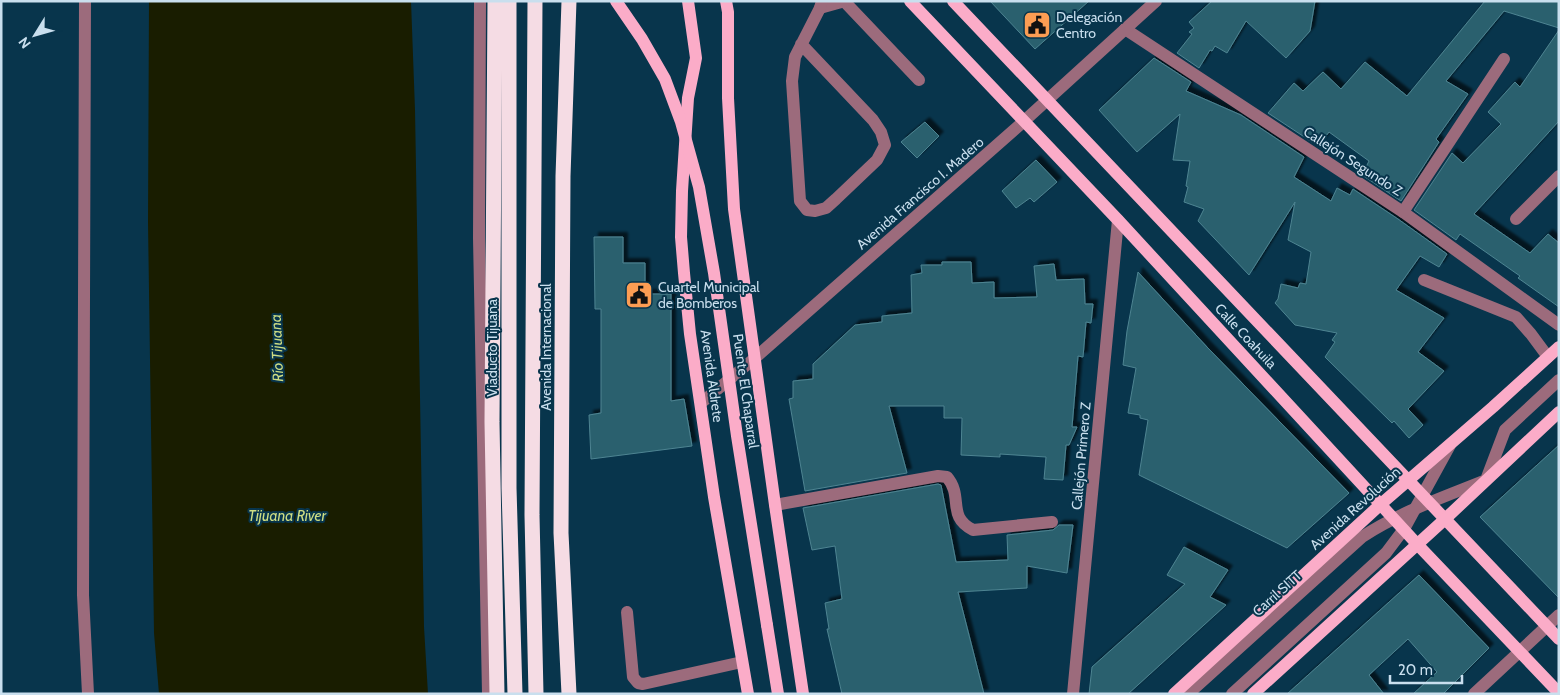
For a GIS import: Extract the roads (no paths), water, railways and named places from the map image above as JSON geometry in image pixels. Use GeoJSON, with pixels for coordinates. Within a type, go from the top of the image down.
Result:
{"type":"FeatureCollection","features":[{"type":"Feature","properties":{"kind":"highway","name":"Viaducto Tijuana"},"geometry":{"type":"LineString","coordinates":[[495,1],[492,422],[497,694]]}},
{"type":"Feature","properties":{"kind":"highway","name":"Viaducto Tijuana"},"geometry":{"type":"LineString","coordinates":[[509,1],[509,488],[516,694]]}},
{"type":"Feature","properties":{"kind":"highway","name":"Avenida Internacional"},"geometry":{"type":"LineString","coordinates":[[535,1],[532,515],[536,694]]}},
{"type":"Feature","properties":{"kind":"highway","name":"Avenida Internacional"},"geometry":{"type":"LineString","coordinates":[[569,1],[563,176],[561,533],[569,694]]}},
{"type":"Feature","properties":{"kind":"main road","name":"Puente El Chaparral"},"geometry":{"type":"LineString","coordinates":[[616,1],[642,39],[665,79],[699,187],[714,273],[737,436],[778,694]]}},
{"type":"Feature","properties":{"kind":"main road","name":"Avenida Aldrete"},"geometry":{"type":"LineString","coordinates":[[688,1],[696,58],[688,98],[682,191],[682,237],[690,334],[714,497],[748,694]]}},
{"type":"Feature","properties":{"kind":"main road"},"geometry":{"type":"LineString","coordinates":[[726,1],[728,12],[728,98],[734,200],[803,694]]}},
{"type":"Feature","properties":{"kind":"main road","name":"Calle Coahuila"},"geometry":{"type":"LineString","coordinates":[[910,1],[1118,220],[1417,544],[1559,693]]}},
{"type":"Feature","properties":{"kind":"main road","name":"Calle Coahuila"},"geometry":{"type":"LineString","coordinates":[[953,1],[1407,481],[1422,502],[1444,520],[1559,639]]}},
{"type":"Feature","properties":{"kind":"main road","name":"Avenida Revolución"},"geometry":{"type":"LineString","coordinates":[[1174,694],[1381,504],[1559,347]]}},
{"type":"Feature","properties":{"kind":"main road"},"geometry":{"type":"LineString","coordinates":[[1253,694],[1559,412]]}},
{"type":"Feature","properties":{"kind":"street"},"geometry":{"type":"LineString","coordinates":[[84,1],[83,595],[88,694]]}},
{"type":"Feature","properties":{"kind":"street"},"geometry":{"type":"LineString","coordinates":[[480,1],[479,238],[488,694]]}},
{"type":"Feature","properties":{"kind":"street"},"geometry":{"type":"LineString","coordinates":[[801,44],[873,120],[881,132],[885,145],[877,160],[826,208],[815,211],[806,210],[800,201],[792,81],[795,57],[801,44],[821,5],[844,1],[919,80]]}},
{"type":"Feature","properties":{"kind":"street","name":"Avenida Francisco I. Madero"},"geometry":{"type":"LineString","coordinates":[[701,403],[755,358],[1023,122],[1156,1]]}},
{"type":"Feature","properties":{"kind":"street","name":"Callejón Segundo Z"},"geometry":{"type":"LineString","coordinates":[[1125,29],[1403,212],[1559,326]]}},
{"type":"Feature","properties":{"kind":"street"},"geometry":{"type":"LineString","coordinates":[[1403,212],[1504,59]]}},
{"type":"Feature","properties":{"kind":"street"},"geometry":{"type":"LineString","coordinates":[[1516,219],[1559,176]]}},
{"type":"Feature","properties":{"kind":"street","name":"Callejón Primero Z"},"geometry":{"type":"LineString","coordinates":[[1073,694],[1118,220]]}},
{"type":"Feature","properties":{"kind":"street"},"geometry":{"type":"LineString","coordinates":[[1424,280],[1516,317],[1548,357]]}},
{"type":"Feature","properties":{"kind":"street"},"geometry":{"type":"LineString","coordinates":[[1486,480],[1505,430],[1559,380]]}},
{"type":"Feature","properties":{"kind":"street"},"geometry":{"type":"LineString","coordinates":[[1232,694],[1386,554],[1422,502],[1450,444]]}},
{"type":"Feature","properties":{"kind":"street"},"geometry":{"type":"LineString","coordinates":[[775,504],[938,476],[947,477],[954,485],[959,519],[964,526],[972,530],[1052,522]]}},
{"type":"Feature","properties":{"kind":"street","name":"Carril SITT"},"geometry":{"type":"LineString","coordinates":[[1188,694],[1362,537],[1422,502],[1486,480]]}},
{"type":"Feature","properties":{"kind":"street"},"geometry":{"type":"LineString","coordinates":[[627,612],[633,677],[638,683],[643,684],[742,662]]}},
{"type":"Feature","properties":{"kind":"street"},"geometry":{"type":"LineString","coordinates":[[1474,694],[1559,615]]}},
{"type":"Feature","properties":{"kind":"water","name":"Tijuana River"},"geometry":{"type":"Polygon","coordinates":[[[149,1],[411,1],[415,110],[424,627],[428,694],[159,694],[154,633],[148,222],[149,1]]]}},
{"type":"Feature","properties":{"kind":"place","name":"Delegación Centro"},"geometry":{"type":"Point","coordinates":[1037,25]}},
{"type":"Feature","properties":{"kind":"place","name":"Cuartel Municipal de Bomberos"},"geometry":{"type":"Point","coordinates":[639,295]}},
{"type":"Feature","properties":{"kind":"water label","name":"Río Tijuana"},"geometry":{"type":"Point","coordinates":[277,348]}}]}
